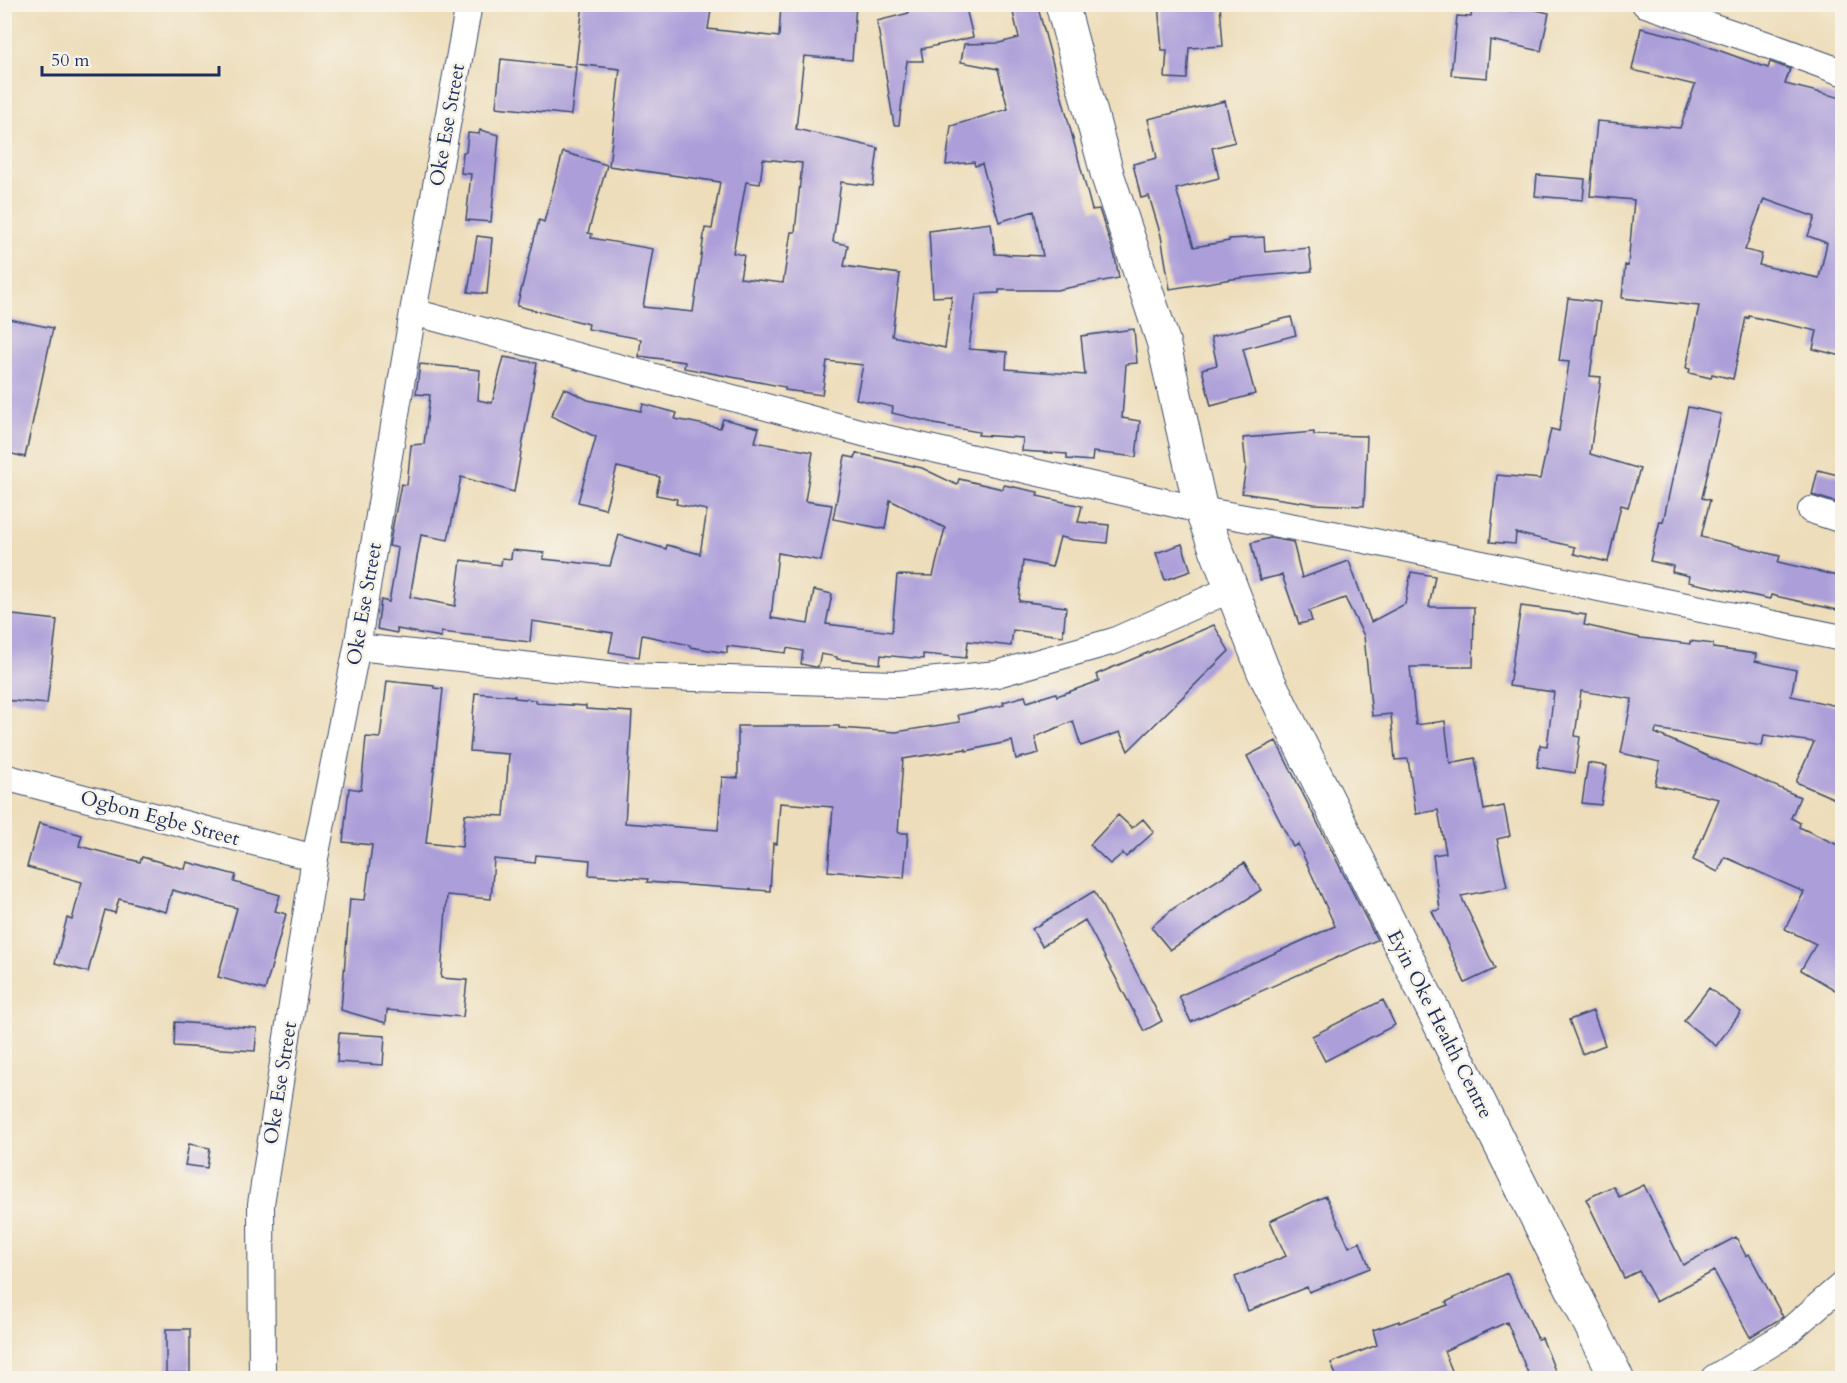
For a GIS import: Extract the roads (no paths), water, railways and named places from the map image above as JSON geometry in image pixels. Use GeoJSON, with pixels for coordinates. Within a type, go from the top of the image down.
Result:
{"type":"FeatureCollection","features":[{"type":"Feature","properties":{"kind":"main road","name":"Eyin Oke Health Centre"},"geometry":{"type":"LineString","coordinates":[[1062,4],[1108,177],[1163,341],[1201,510],[1263,670],[1617,1378]]}},
{"type":"Feature","properties":{"kind":"street","name":"Oke Ese Street"},"geometry":{"type":"LineString","coordinates":[[262,1378],[261,1204],[315,858],[357,647],[413,312],[469,4]]}},
{"type":"Feature","properties":{"kind":"street"},"geometry":{"type":"LineString","coordinates":[[1645,4],[1842,72]]}},
{"type":"Feature","properties":{"kind":"street"},"geometry":{"type":"LineString","coordinates":[[413,312],[863,433],[1201,510],[1360,539],[1842,638]]}},
{"type":"Feature","properties":{"kind":"street"},"geometry":{"type":"LineString","coordinates":[[1811,510],[1842,520]]}},
{"type":"Feature","properties":{"kind":"street"},"geometry":{"type":"LineString","coordinates":[[357,647],[626,676],[897,684],[997,674],[1114,641],[1234,596]]}},
{"type":"Feature","properties":{"kind":"street","name":"Ogbon Egbe Street"},"geometry":{"type":"LineString","coordinates":[[4,777],[315,858]]}},
{"type":"Feature","properties":{"kind":"street"},"geometry":{"type":"LineString","coordinates":[[1714,1378],[1782,1337],[1837,1291]]}}]}
